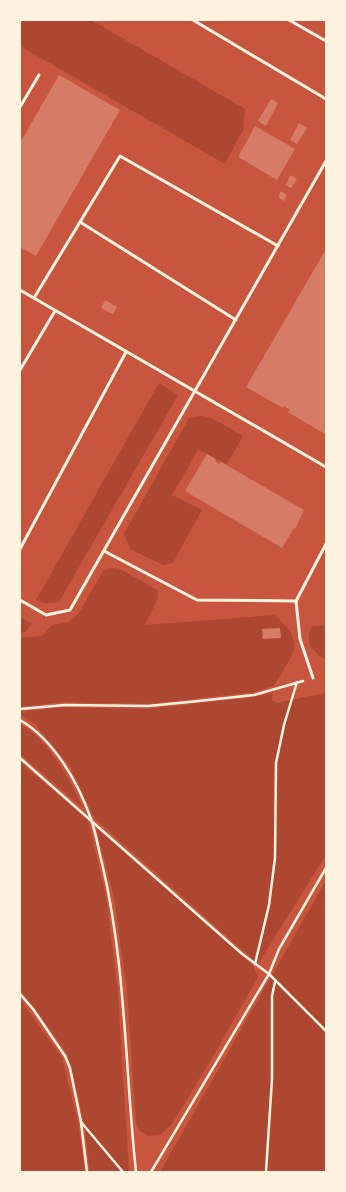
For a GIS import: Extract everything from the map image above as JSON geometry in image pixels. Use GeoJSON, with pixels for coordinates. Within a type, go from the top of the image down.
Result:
{"type":"FeatureCollection","features":[{"type":"Feature","properties":{"kind":"lane"},"geometry":{"type":"LineString","coordinates":[[193,20],[326,99]]}},
{"type":"Feature","properties":{"kind":"lane"},"geometry":{"type":"LineString","coordinates":[[289,20],[326,40]]}},
{"type":"Feature","properties":{"kind":"lane"},"geometry":{"type":"LineString","coordinates":[[20,107],[39,75]]}},
{"type":"Feature","properties":{"kind":"lane"},"geometry":{"type":"LineString","coordinates":[[34,298],[120,156],[278,246]]}},
{"type":"Feature","properties":{"kind":"lane"},"geometry":{"type":"LineString","coordinates":[[20,600],[46,615],[70,610],[326,161]]}},
{"type":"Feature","properties":{"kind":"lane"},"geometry":{"type":"LineString","coordinates":[[80,222],[236,320]]}},
{"type":"Feature","properties":{"kind":"lane"},"geometry":{"type":"LineString","coordinates":[[20,290],[326,467]]}},
{"type":"Feature","properties":{"kind":"lane"},"geometry":{"type":"LineString","coordinates":[[20,370],[55,311]]}},
{"type":"Feature","properties":{"kind":"lane"},"geometry":{"type":"LineString","coordinates":[[20,550],[126,352]]}},
{"type":"Feature","properties":{"kind":"lane"},"geometry":{"type":"LineString","coordinates":[[313,678],[300,639],[296,601],[326,544]]}},
{"type":"Feature","properties":{"kind":"lane"},"geometry":{"type":"LineString","coordinates":[[104,551],[197,600],[296,601]]}},
{"type":"Feature","properties":{"kind":"path"},"geometry":{"type":"LineString","coordinates":[[20,709],[65,705],[148,706],[189,702],[254,695],[313,678]]}},
{"type":"Feature","properties":{"kind":"path"},"geometry":{"type":"LineString","coordinates":[[255,964],[269,905],[275,858],[276,763],[284,725],[297,682]]}},
{"type":"Feature","properties":{"kind":"path"},"geometry":{"type":"LineString","coordinates":[[20,720],[32,727],[48,744],[67,769],[78,788],[92,819],[110,897],[122,984],[131,1124],[136,1172]]}},
{"type":"Feature","properties":{"kind":"path"},"geometry":{"type":"LineString","coordinates":[[20,758],[92,819],[268,974],[326,1031]]}},
{"type":"Feature","properties":{"kind":"path"},"geometry":{"type":"LineString","coordinates":[[150,1172],[268,974],[280,949],[326,868]]}},
{"type":"Feature","properties":{"kind":"path"},"geometry":{"type":"LineString","coordinates":[[266,1172],[272,1079],[272,996],[275,981]]}},
{"type":"Feature","properties":{"kind":"path"},"geometry":{"type":"LineString","coordinates":[[20,994],[33,1009],[65,1056],[70,1068],[81,1122],[87,1172]]}},
{"type":"Feature","properties":{"kind":"path"},"geometry":{"type":"LineString","coordinates":[[81,1122],[122,1172]]}},
{"type":"Feature","properties":{"kind":"shaded area"},"geometry":{"type":"Polygon","coordinates":[[[20,20],[91,20],[245,109],[243,130],[225,164],[20,46],[20,20]]]}},
{"type":"Feature","properties":{"kind":"shaded area"},"geometry":{"type":"Polygon","coordinates":[[[159,383],[178,395],[59,602],[44,603],[36,600],[159,383]]]}},
{"type":"Feature","properties":{"kind":"shaded area"},"geometry":{"type":"Polygon","coordinates":[[[201,416],[212,418],[243,436],[227,464],[198,450],[172,495],[202,510],[173,563],[163,565],[130,549],[124,534],[189,418],[201,416]]]}},
{"type":"Feature","properties":{"kind":"shaded area"},"geometry":{"type":"Polygon","coordinates":[[[111,568],[120,569],[157,590],[158,598],[145,625],[274,615],[292,634],[294,639],[294,650],[274,686],[254,692],[147,704],[63,702],[20,707],[20,638],[42,636],[52,625],[69,622],[79,613],[103,571],[111,568]]]}},
{"type":"Feature","properties":{"kind":"shaded area"},"geometry":{"type":"Polygon","coordinates":[[[20,617],[32,624],[25,632],[20,633],[20,617]]]}},
{"type":"Feature","properties":{"kind":"shaded area"},"geometry":{"type":"Polygon","coordinates":[[[326,625],[326,660],[313,650],[309,637],[312,626],[326,625]]]}},
{"type":"Feature","properties":{"kind":"shaded area"},"geometry":{"type":"Polygon","coordinates":[[[273,692],[272,700],[277,703],[326,693],[326,855],[258,964],[94,818],[71,768],[35,724],[20,714],[20,712],[65,707],[147,709],[255,697],[273,692]]]}},
{"type":"Feature","properties":{"kind":"shaded area"},"geometry":{"type":"Polygon","coordinates":[[[20,724],[31,731],[49,750],[58,762],[84,809],[20,754],[20,724]]]}},
{"type":"Feature","properties":{"kind":"shaded area"},"geometry":{"type":"Polygon","coordinates":[[[20,762],[88,820],[106,896],[118,993],[129,1172],[90,1172],[84,1122],[68,1055],[20,990],[20,762]]]}},
{"type":"Feature","properties":{"kind":"shaded area"},"geometry":{"type":"Polygon","coordinates":[[[96,828],[230,943],[253,966],[258,977],[214,1055],[172,1124],[160,1135],[149,1136],[140,1131],[136,1123],[127,991],[114,897],[96,828]]]}},
{"type":"Feature","properties":{"kind":"shaded area"},"geometry":{"type":"Polygon","coordinates":[[[326,880],[326,1172],[160,1172],[326,880]]]}},
{"type":"Feature","properties":{"kind":"shaded area"},"geometry":{"type":"Polygon","coordinates":[[[20,999],[62,1058],[78,1122],[85,1172],[20,1172],[20,999]]]}},
{"type":"Feature","properties":{"kind":"building"},"geometry":{"type":"Polygon","coordinates":[[[59,75],[120,110],[36,256],[20,247],[20,143],[59,75]]]}},
{"type":"Feature","properties":{"kind":"building"},"geometry":{"type":"Polygon","coordinates":[[[271,99],[278,103],[266,126],[258,121],[271,99]]]}},
{"type":"Feature","properties":{"kind":"building"},"geometry":{"type":"Polygon","coordinates":[[[299,123],[307,128],[297,144],[290,140],[299,123]]]}},
{"type":"Feature","properties":{"kind":"building"},"geometry":{"type":"Polygon","coordinates":[[[255,126],[295,149],[277,180],[238,157],[255,126]]]}},
{"type":"Feature","properties":{"kind":"building"},"geometry":{"type":"Polygon","coordinates":[[[291,175],[297,179],[291,188],[285,185],[291,175]]]}},
{"type":"Feature","properties":{"kind":"building"},"geometry":{"type":"Polygon","coordinates":[[[281,191],[287,195],[284,201],[278,197],[281,191]]]}},
{"type":"Feature","properties":{"kind":"building"},"geometry":{"type":"Polygon","coordinates":[[[326,249],[325,434],[288,412],[290,410],[284,406],[283,408],[246,387],[326,249]]]}},
{"type":"Feature","properties":{"kind":"building"},"geometry":{"type":"Polygon","coordinates":[[[105,300],[117,307],[113,314],[101,308],[105,300]]]}},
{"type":"Feature","properties":{"kind":"building"},"geometry":{"type":"Polygon","coordinates":[[[207,454],[216,459],[215,461],[219,464],[221,462],[304,510],[295,529],[294,528],[282,548],[185,491],[207,454]]]}},
{"type":"Feature","properties":{"kind":"building"},"geometry":{"type":"Polygon","coordinates":[[[280,628],[281,638],[263,639],[262,629],[280,628]]]}}]}
